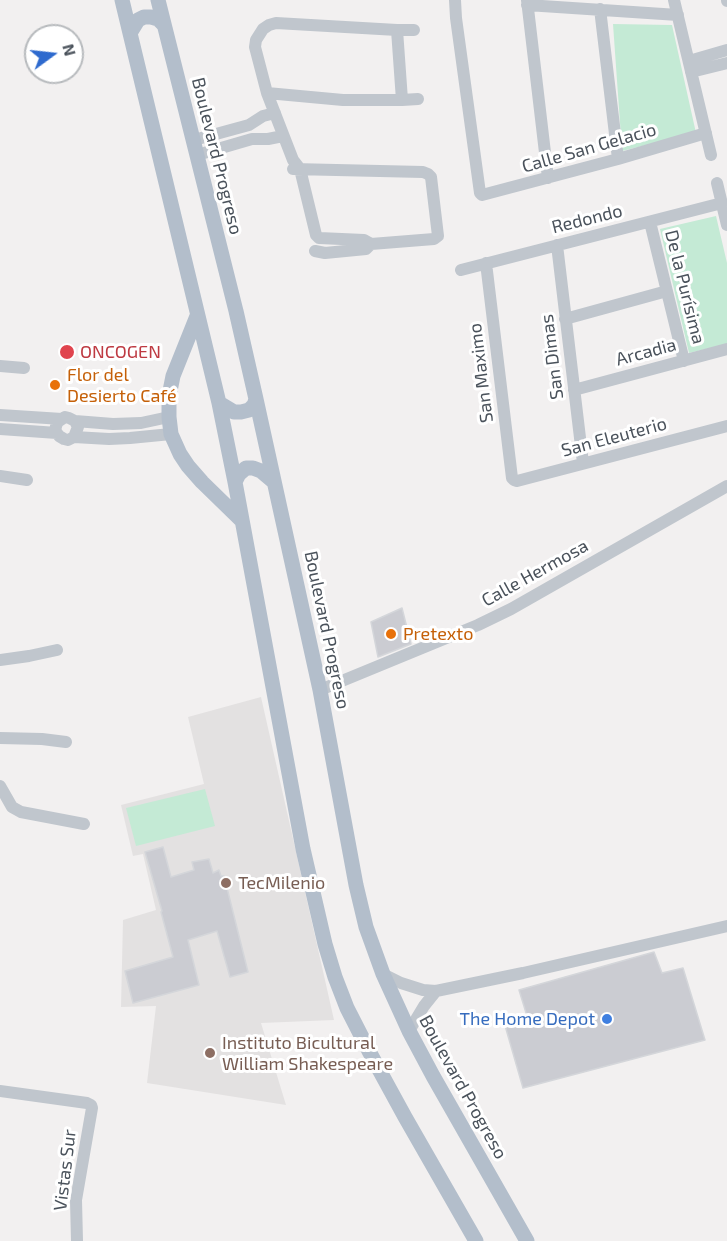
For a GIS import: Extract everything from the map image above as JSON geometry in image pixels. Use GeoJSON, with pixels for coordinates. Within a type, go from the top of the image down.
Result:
{"type":"FeatureCollection","features":[{"type":"Feature","properties":{"kind":"main road"},"geometry":{"type":"LineString","coordinates":[[122,0],[219,403],[236,483],[303,849],[325,944],[347,1008],[405,1117],[476,1241]]}},
{"type":"Feature","properties":{"kind":"main road","name":"Boulevard Progreso"},"geometry":{"type":"LineString","coordinates":[[158,0],[256,399],[320,690],[356,885],[366,927],[383,974],[410,1031],[526,1241]]}},
{"type":"Feature","properties":{"kind":"main road"},"geometry":{"type":"LineString","coordinates":[[130,33],[138,20],[144,17],[158,19],[163,24]]}},
{"type":"Feature","properties":{"kind":"main road"},"geometry":{"type":"LineString","coordinates":[[197,316],[173,376],[169,396],[171,434],[188,466],[242,520]]}},
{"type":"Feature","properties":{"kind":"main road"},"geometry":{"type":"LineString","coordinates":[[219,403],[234,412],[241,412],[249,410],[256,399]]}},
{"type":"Feature","properties":{"kind":"main road"},"geometry":{"type":"LineString","coordinates":[[236,483],[239,474],[246,468],[261,471],[274,482]]}},
{"type":"Feature","properties":{"kind":"street","name":"Calle San Gelacio"},"geometry":{"type":"LineString","coordinates":[[455,0],[482,195],[486,196],[706,133]]}},
{"type":"Feature","properties":{"kind":"street"},"geometry":{"type":"LineString","coordinates":[[674,0],[711,155]]}},
{"type":"Feature","properties":{"kind":"street"},"geometry":{"type":"LineString","coordinates":[[548,178],[527,2],[678,15]]}},
{"type":"Feature","properties":{"kind":"street"},"geometry":{"type":"LineString","coordinates":[[600,9],[618,159]]}},
{"type":"Feature","properties":{"kind":"street"},"geometry":{"type":"LineString","coordinates":[[319,238],[316,235],[295,166],[267,93],[255,47],[258,35],[269,25],[276,24],[414,30]]}},
{"type":"Feature","properties":{"kind":"street"},"geometry":{"type":"LineString","coordinates":[[397,30],[402,100]]}},
{"type":"Feature","properties":{"kind":"street"},"geometry":{"type":"LineString","coordinates":[[690,67],[727,50]]}},
{"type":"Feature","properties":{"kind":"street"},"geometry":{"type":"LineString","coordinates":[[690,67],[727,63]]}},
{"type":"Feature","properties":{"kind":"street"},"geometry":{"type":"LineString","coordinates":[[267,93],[344,100],[418,99]]}},
{"type":"Feature","properties":{"kind":"street"},"geometry":{"type":"LineString","coordinates":[[195,147],[249,125],[263,116],[275,113]]}},
{"type":"Feature","properties":{"kind":"street"},"geometry":{"type":"LineString","coordinates":[[249,125],[252,139]]}},
{"type":"Feature","properties":{"kind":"street"},"geometry":{"type":"LineString","coordinates":[[195,147],[283,136]]}},
{"type":"Feature","properties":{"kind":"street"},"geometry":{"type":"LineString","coordinates":[[295,166],[423,172],[430,177],[438,236],[434,240],[371,244],[364,240],[319,238]]}},
{"type":"Feature","properties":{"kind":"street"},"geometry":{"type":"LineString","coordinates":[[295,166],[311,243],[315,251],[326,253],[366,249],[371,244]]}},
{"type":"Feature","properties":{"kind":"street"},"geometry":{"type":"LineString","coordinates":[[717,183],[727,225]]}},
{"type":"Feature","properties":{"kind":"street","name":"Redondo"},"geometry":{"type":"LineString","coordinates":[[460,270],[722,203]]}},
{"type":"Feature","properties":{"kind":"street","name":"De la Purísima"},"geometry":{"type":"LineString","coordinates":[[650,222],[684,361]]}},
{"type":"Feature","properties":{"kind":"street"},"geometry":{"type":"LineString","coordinates":[[315,251],[319,238]]}},
{"type":"Feature","properties":{"kind":"street","name":"San Dimas"},"geometry":{"type":"LineString","coordinates":[[557,245],[583,464]]}},
{"type":"Feature","properties":{"kind":"street","name":"San Maximo"},"geometry":{"type":"LineString","coordinates":[[486,263],[512,478]]}},
{"type":"Feature","properties":{"kind":"street"},"geometry":{"type":"LineString","coordinates":[[566,319],[667,291]]}},
{"type":"Feature","properties":{"kind":"street","name":"Arcadia"},"geometry":{"type":"LineString","coordinates":[[574,390],[727,349]]}},
{"type":"Feature","properties":{"kind":"street"},"geometry":{"type":"LineString","coordinates":[[0,366],[24,368]]}},
{"type":"Feature","properties":{"kind":"street"},"geometry":{"type":"LineString","coordinates":[[0,414],[69,418],[75,421],[113,424],[141,423],[169,417]]}},
{"type":"Feature","properties":{"kind":"street"},"geometry":{"type":"LineString","coordinates":[[62,418],[57,423],[56,430],[58,436],[64,440],[74,437],[109,439],[171,434]]}},
{"type":"Feature","properties":{"kind":"street"},"geometry":{"type":"LineString","coordinates":[[74,437],[78,427],[75,421]]}},
{"type":"Feature","properties":{"kind":"street","name":"San Eleuterio"},"geometry":{"type":"LineString","coordinates":[[512,478],[517,481],[727,426]]}},
{"type":"Feature","properties":{"kind":"street"},"geometry":{"type":"LineString","coordinates":[[0,429],[57,433]]}},
{"type":"Feature","properties":{"kind":"street"},"geometry":{"type":"LineString","coordinates":[[0,477],[27,480]]}},
{"type":"Feature","properties":{"kind":"street","name":"Calle Hermosa"},"geometry":{"type":"LineString","coordinates":[[320,690],[478,625],[511,609],[727,486]]}},
{"type":"Feature","properties":{"kind":"street"},"geometry":{"type":"LineString","coordinates":[[0,660],[57,650]]}},
{"type":"Feature","properties":{"kind":"street"},"geometry":{"type":"LineString","coordinates":[[0,738],[66,742]]}},
{"type":"Feature","properties":{"kind":"street"},"geometry":{"type":"LineString","coordinates":[[0,786],[12,807],[21,813],[84,824]]}},
{"type":"Feature","properties":{"kind":"street"},"geometry":{"type":"LineString","coordinates":[[383,974],[412,987],[436,991],[727,926]]}},
{"type":"Feature","properties":{"kind":"street"},"geometry":{"type":"LineString","coordinates":[[410,1031],[424,1006],[436,991]]}},
{"type":"Feature","properties":{"kind":"street","name":"Vistas Sur"},"geometry":{"type":"LineString","coordinates":[[0,1091],[87,1102],[91,1105],[76,1200],[77,1241]]}},
{"type":"Feature","properties":{"kind":"shaded area","name":"TecMilenio"},"geometry":{"type":"Polygon","coordinates":[[[261,697],[334,1020],[261,1023],[286,1105],[147,1083],[156,1006],[121,1007],[123,920],[156,910],[143,854],[133,856],[121,805],[204,784],[188,717],[261,697]]]}},
{"type":"Feature","properties":{"kind":"green space"},"geometry":{"type":"Polygon","coordinates":[[[613,24],[672,25],[696,133],[622,151],[613,24]]]}},
{"type":"Feature","properties":{"kind":"green space"},"geometry":{"type":"Polygon","coordinates":[[[716,216],[727,263],[727,344],[689,353],[660,229],[716,216]]]}},
{"type":"Feature","properties":{"kind":"green space"},"geometry":{"type":"Polygon","coordinates":[[[205,789],[215,826],[136,846],[126,808],[205,789]]]}},
{"type":"Feature","properties":{"kind":"building","name":"Pretexto"},"geometry":{"type":"Polygon","coordinates":[[[402,608],[411,644],[378,657],[371,622],[402,608]]]}},
{"type":"Feature","properties":{"kind":"building"},"geometry":{"type":"Polygon","coordinates":[[[163,847],[171,877],[194,870],[192,862],[209,859],[213,873],[219,870],[221,876],[224,876],[248,972],[230,977],[217,931],[188,940],[199,985],[133,1003],[125,971],[173,957],[145,852],[163,847]]]}},
{"type":"Feature","properties":{"kind":"building","name":"The Home Depot"},"geometry":{"type":"Polygon","coordinates":[[[654,952],[662,973],[683,968],[705,1040],[523,1088],[504,1022],[527,1016],[519,990],[654,952]]]}},
{"type":"Feature","properties":{"kind":"place","name":"ONCOGEN"},"geometry":{"type":"Point","coordinates":[67,352]}},
{"type":"Feature","properties":{"kind":"place","name":"Flor del Desierto Café"},"geometry":{"type":"Point","coordinates":[55,385]}},
{"type":"Feature","properties":{"kind":"place","name":"Pretexto"},"geometry":{"type":"Point","coordinates":[391,634]}},
{"type":"Feature","properties":{"kind":"place","name":"TecMilenio"},"geometry":{"type":"Point","coordinates":[226,883]}},
{"type":"Feature","properties":{"kind":"place","name":"The Home Depot"},"geometry":{"type":"Point","coordinates":[607,1019]}},
{"type":"Feature","properties":{"kind":"place","name":"Instituto Bicultural William Shakespeare"},"geometry":{"type":"Point","coordinates":[210,1053]}}]}
